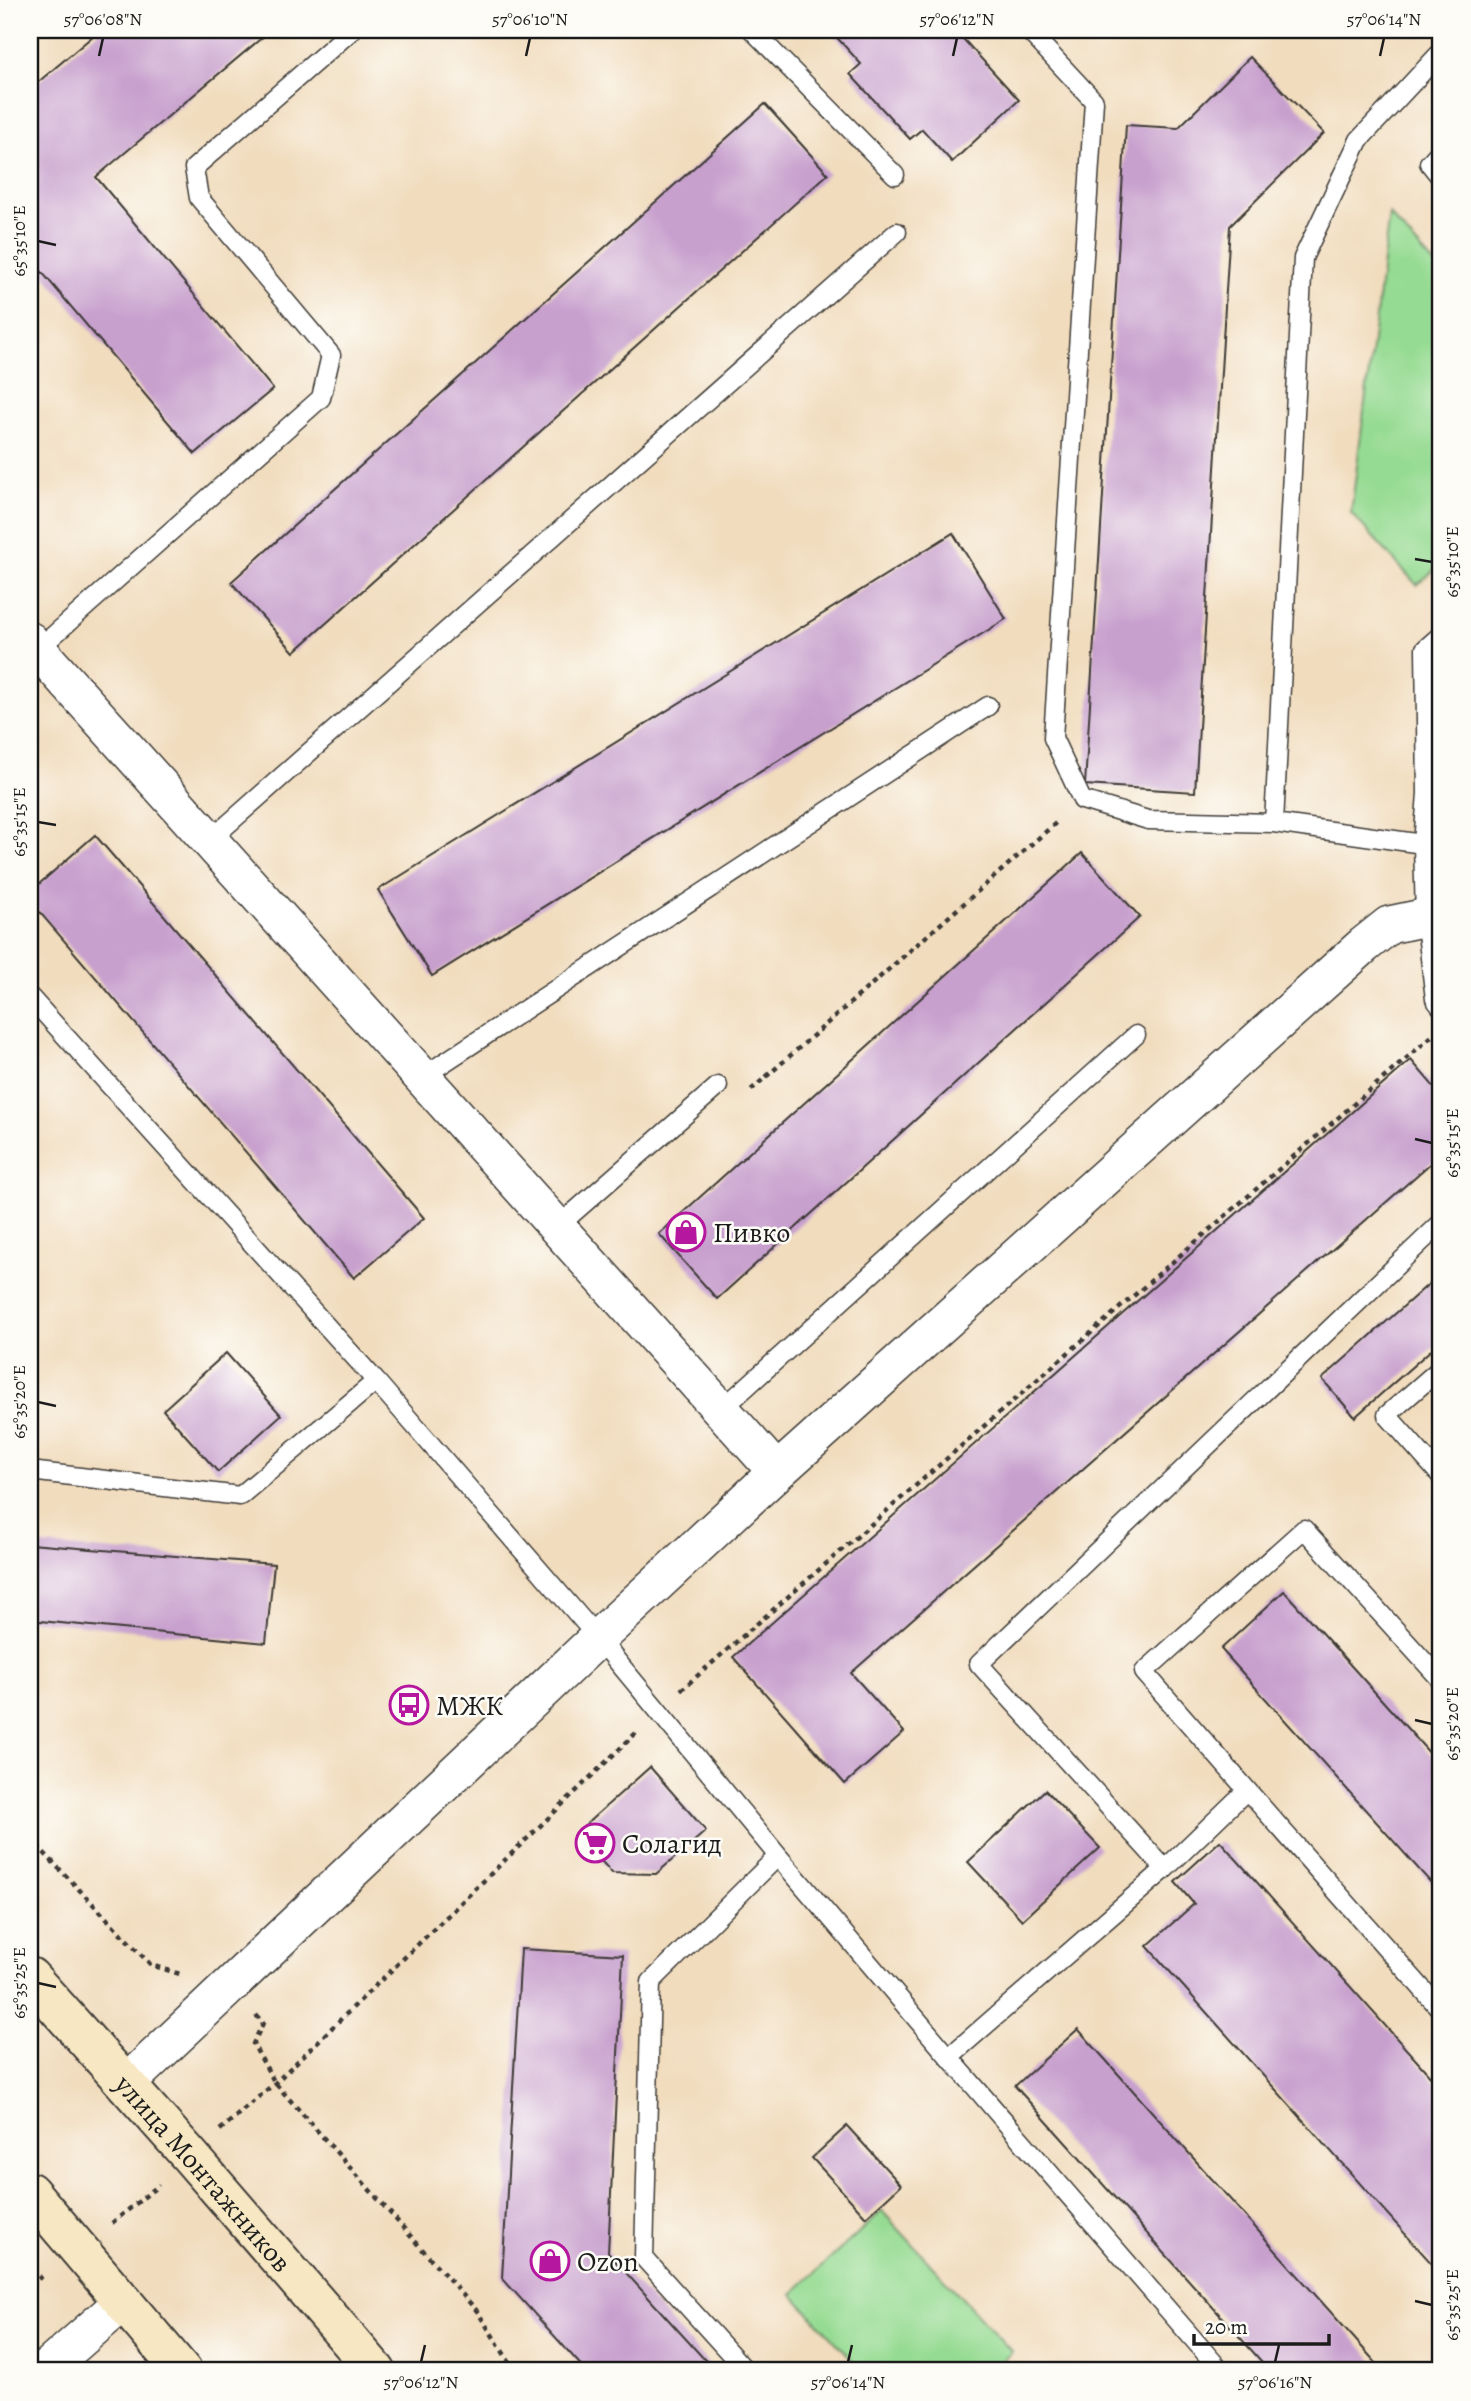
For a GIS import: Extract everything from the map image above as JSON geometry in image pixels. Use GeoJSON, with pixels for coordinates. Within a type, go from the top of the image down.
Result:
{"type":"FeatureCollection","features":[{"type":"Feature","properties":{"kind":"main road","name":"улица Монтажников"},"geometry":{"type":"LineString","coordinates":[[30,1977],[190,2156],[376,2371]]}},
{"type":"Feature","properties":{"kind":"main road"},"geometry":{"type":"LineString","coordinates":[[30,2192],[181,2371]]}},
{"type":"Feature","properties":{"kind":"street"},"geometry":{"type":"LineString","coordinates":[[34,646],[777,1472]]}},
{"type":"Feature","properties":{"kind":"street"},"geometry":{"type":"LineString","coordinates":[[126,2084],[598,1637],[777,1472],[1364,945],[1389,925],[1433,915]]}},
{"type":"Feature","properties":{"kind":"street"},"geometry":{"type":"LineString","coordinates":[[44,2371],[124,2301]]}},
{"type":"Feature","properties":{"kind":"lane"},"geometry":{"type":"LineString","coordinates":[[34,646],[321,398],[331,355],[198,198],[194,168],[352,30]]}},
{"type":"Feature","properties":{"kind":"lane"},"geometry":{"type":"LineString","coordinates":[[752,30],[895,175]]}},
{"type":"Feature","properties":{"kind":"lane"},"geometry":{"type":"LineString","coordinates":[[1028,30],[1094,101],[1053,738],[1082,800],[1148,820],[1274,823],[1423,844]]}},
{"type":"Feature","properties":{"kind":"lane"},"geometry":{"type":"LineString","coordinates":[[1274,823],[1303,258],[1359,140],[1441,52]]}},
{"type":"Feature","properties":{"kind":"lane"},"geometry":{"type":"LineString","coordinates":[[1441,150],[1429,163],[1441,178]]}},
{"type":"Feature","properties":{"kind":"lane"},"geometry":{"type":"LineString","coordinates":[[209,841],[897,232]]}},
{"type":"Feature","properties":{"kind":"lane"},"geometry":{"type":"LineString","coordinates":[[1441,635],[1425,649],[1427,793],[1423,844],[1433,915],[1435,999],[1441,1007]]}},
{"type":"Feature","properties":{"kind":"lane"},"geometry":{"type":"LineString","coordinates":[[422,1077],[988,706]]}},
{"type":"Feature","properties":{"kind":"lane"},"geometry":{"type":"LineString","coordinates":[[30,998],[376,1381],[598,1637],[778,1856],[949,2057],[1221,2371]]}},
{"type":"Feature","properties":{"kind":"lane"},"geometry":{"type":"LineString","coordinates":[[721,1410],[1136,1035]]}},
{"type":"Feature","properties":{"kind":"lane"},"geometry":{"type":"LineString","coordinates":[[557,1227],[718,1086]]}},
{"type":"Feature","properties":{"kind":"lane"},"geometry":{"type":"LineString","coordinates":[[1165,1869],[979,1664],[1441,1223]]}},
{"type":"Feature","properties":{"kind":"lane"},"geometry":{"type":"LineString","coordinates":[[1441,1368],[1387,1415],[1441,1476]]}},
{"type":"Feature","properties":{"kind":"lane"},"geometry":{"type":"LineString","coordinates":[[30,1471],[240,1496],[376,1381]]}},
{"type":"Feature","properties":{"kind":"lane"},"geometry":{"type":"LineString","coordinates":[[1441,1680],[1304,1530],[1144,1672],[1441,2010]]}},
{"type":"Feature","properties":{"kind":"lane"},"geometry":{"type":"LineString","coordinates":[[949,2057],[1165,1869],[1247,1790]]}},
{"type":"Feature","properties":{"kind":"lane"},"geometry":{"type":"LineString","coordinates":[[746,2371],[644,2258],[651,1982],[778,1856]]}},
{"type":"Feature","properties":{"kind":"lane"},"geometry":{"type":"LineString","coordinates":[[1435,2371],[1441,2366]]}},
{"type":"Feature","properties":{"kind":"path"},"geometry":{"type":"LineString","coordinates":[[718,1086],[742,1098],[1082,800]]}},
{"type":"Feature","properties":{"kind":"path"},"geometry":{"type":"LineString","coordinates":[[30,2285],[144,2200],[190,2156],[275,2083],[659,1711],[1435,1033]]}},
{"type":"Feature","properties":{"kind":"path"},"geometry":{"type":"LineString","coordinates":[[30,1838],[151,1965],[184,1975],[212,1962],[263,2023],[253,2044],[275,2083],[477,2311],[515,2371]]}},
{"type":"Feature","properties":{"kind":"green space"},"geometry":{"type":"Polygon","coordinates":[[[1389,214],[1441,272],[1441,564],[1417,585],[1351,513],[1389,214]]]}},
{"type":"Feature","properties":{"kind":"green space"},"geometry":{"type":"Polygon","coordinates":[[[882,2211],[1012,2352],[991,2371],[862,2371],[792,2294],[882,2211]]]}},
{"type":"Feature","properties":{"kind":"building"},"geometry":{"type":"Polygon","coordinates":[[[100,30],[271,30],[96,177],[273,389],[195,454],[30,258],[30,89],[100,30]]]}},
{"type":"Feature","properties":{"kind":"building"},"geometry":{"type":"Polygon","coordinates":[[[830,30],[955,30],[1019,100],[952,162],[922,129],[910,139],[850,74],[861,64],[830,30]]]}},
{"type":"Feature","properties":{"kind":"building"},"geometry":{"type":"Polygon","coordinates":[[[1250,57],[1324,133],[1230,226],[1195,792],[1085,785],[1126,125],[1178,128],[1250,57]]]}},
{"type":"Feature","properties":{"kind":"building"},"geometry":{"type":"Polygon","coordinates":[[[765,104],[828,174],[294,652],[231,582],[765,104]]]}},
{"type":"Feature","properties":{"kind":"building"},"geometry":{"type":"Polygon","coordinates":[[[953,533],[1006,619],[432,976],[378,890],[953,533]]]}},
{"type":"Feature","properties":{"kind":"building"},"geometry":{"type":"Polygon","coordinates":[[[95,835],[424,1218],[354,1278],[30,901],[30,892],[95,835]]]}},
{"type":"Feature","properties":{"kind":"building"},"geometry":{"type":"Polygon","coordinates":[[[1082,853],[1140,917],[717,1299],[659,1234],[1082,853]]]}},
{"type":"Feature","properties":{"kind":"building"},"geometry":{"type":"Polygon","coordinates":[[[1411,1060],[1441,1095],[1441,1154],[851,1673],[904,1732],[845,1784],[733,1657],[1411,1060]]]}},
{"type":"Feature","properties":{"kind":"building"},"geometry":{"type":"Polygon","coordinates":[[[1441,1273],[1441,1341],[1355,1417],[1322,1379],[1441,1273]]]}},
{"type":"Feature","properties":{"kind":"building"},"geometry":{"type":"Polygon","coordinates":[[[226,1353],[281,1415],[218,1472],[163,1410],[226,1353]]]}},
{"type":"Feature","properties":{"kind":"building"},"geometry":{"type":"Polygon","coordinates":[[[30,1544],[274,1564],[266,1643],[30,1620],[30,1544]]]}},
{"type":"Feature","properties":{"kind":"building"},"geometry":{"type":"Polygon","coordinates":[[[1284,1591],[1441,1766],[1441,1894],[1221,1649],[1284,1591]]]}},
{"type":"Feature","properties":{"kind":"building"},"geometry":{"type":"Polygon","coordinates":[[[650,1767],[706,1831],[656,1874],[612,1873],[576,1833],[650,1767]]]}},
{"type":"Feature","properties":{"kind":"building"},"geometry":{"type":"Polygon","coordinates":[[[1045,1790],[1100,1848],[1022,1920],[968,1862],[1045,1790]]]}},
{"type":"Feature","properties":{"kind":"building"},"geometry":{"type":"Polygon","coordinates":[[[1220,1841],[1441,2088],[1441,2274],[1147,1946],[1194,1904],[1175,1882],[1220,1841]]]}},
{"type":"Feature","properties":{"kind":"building"},"geometry":{"type":"Polygon","coordinates":[[[521,1949],[623,1955],[608,2253],[715,2371],[586,2371],[502,2278],[521,1949]]]}},
{"type":"Feature","properties":{"kind":"building"},"geometry":{"type":"Polygon","coordinates":[[[1078,2029],[1377,2364],[1369,2371],[1270,2371],[1015,2086],[1078,2029]]]}},
{"type":"Feature","properties":{"kind":"building"},"geometry":{"type":"Polygon","coordinates":[[[847,2126],[901,2185],[866,2217],[812,2158],[847,2126]]]}},
{"type":"Feature","properties":{"kind":"place","name":"Пивко"},"geometry":{"type":"Point","coordinates":[686,1232]}},
{"type":"Feature","properties":{"kind":"place","name":"МЖК"},"geometry":{"type":"Point","coordinates":[409,1705]}},
{"type":"Feature","properties":{"kind":"place","name":"Солагид"},"geometry":{"type":"Point","coordinates":[595,1843]}},
{"type":"Feature","properties":{"kind":"place","name":"Ozon"},"geometry":{"type":"Point","coordinates":[550,2261]}}]}
